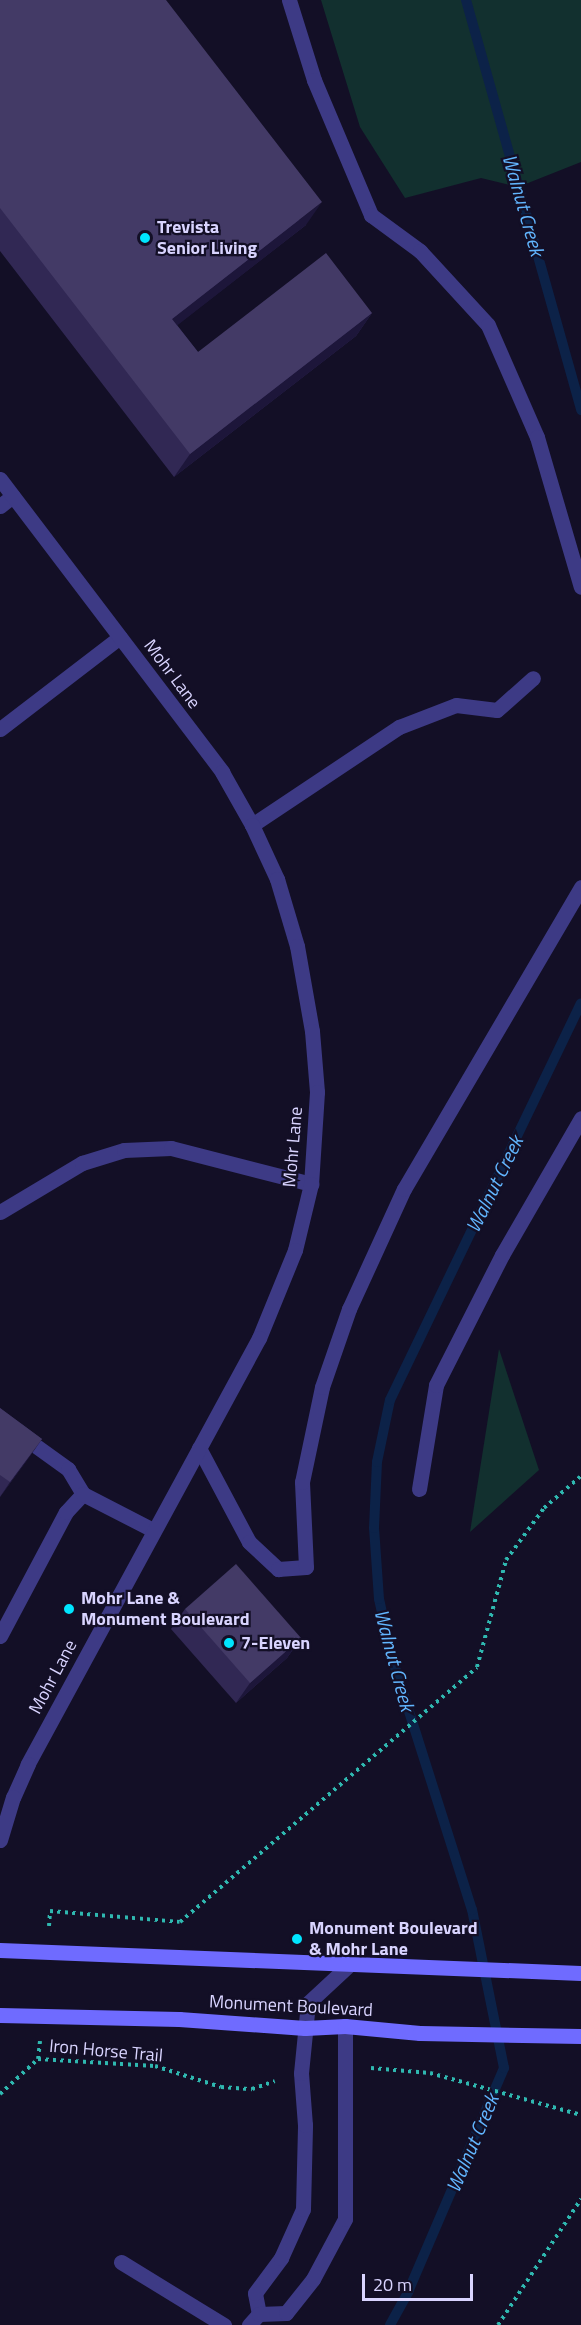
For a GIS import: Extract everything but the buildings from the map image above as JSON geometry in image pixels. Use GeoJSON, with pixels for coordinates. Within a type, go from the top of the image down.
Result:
{"type":"FeatureCollection","features":[{"type":"Feature","properties":{"kind":"main road"},"geometry":{"type":"LineString","coordinates":[[0,1950],[48,1955],[581,1973]]}},
{"type":"Feature","properties":{"kind":"main road","name":"Monument Boulevard"},"geometry":{"type":"LineString","coordinates":[[0,2015],[179,2019],[305,2028],[345,2026],[420,2034],[581,2036]]}},
{"type":"Feature","properties":{"kind":"street"},"geometry":{"type":"LineString","coordinates":[[289,0],[314,80],[371,215],[420,251],[488,325],[537,437],[581,587]]}},
{"type":"Feature","properties":{"kind":"street","name":"Mohr Lane"},"geometry":{"type":"LineString","coordinates":[[0,479],[222,772],[252,825],[277,879],[297,945],[312,1031],[317,1092],[311,1185],[295,1250],[259,1338],[28,1764],[13,1797],[0,1840]]}},
{"type":"Feature","properties":{"kind":"street"},"geometry":{"type":"LineString","coordinates":[[0,506],[13,496]]}},
{"type":"Feature","properties":{"kind":"street"},"geometry":{"type":"LineString","coordinates":[[0,729],[120,637]]}},
{"type":"Feature","properties":{"kind":"street"},"geometry":{"type":"LineString","coordinates":[[252,825],[399,727],[456,705],[497,710],[533,678]]}},
{"type":"Feature","properties":{"kind":"street"},"geometry":{"type":"LineString","coordinates":[[199,1448],[249,1542],[278,1569],[306,1567],[303,1482],[322,1388],[349,1309],[404,1190],[581,887]]}},
{"type":"Feature","properties":{"kind":"street"},"geometry":{"type":"LineString","coordinates":[[419,1489],[436,1385],[502,1255],[581,1118]]}},
{"type":"Feature","properties":{"kind":"street"},"geometry":{"type":"LineString","coordinates":[[0,1212],[82,1163],[124,1150],[171,1148],[311,1185]]}},
{"type":"Feature","properties":{"kind":"street"},"geometry":{"type":"LineString","coordinates":[[0,1420],[68,1469],[82,1494],[153,1530]]}},
{"type":"Feature","properties":{"kind":"street"},"geometry":{"type":"LineString","coordinates":[[0,1636],[66,1512],[82,1494]]}},
{"type":"Feature","properties":{"kind":"street"},"geometry":{"type":"LineString","coordinates":[[345,2026],[348,2066],[345,2219],[313,2279],[286,2313],[254,2320],[255,2293],[281,2258],[303,2210],[305,2125],[301,2073],[308,2003],[348,1966]]}},
{"type":"Feature","properties":{"kind":"street"},"geometry":{"type":"LineString","coordinates":[[121,2262],[224,2325]]}},
{"type":"Feature","properties":{"kind":"path"},"geometry":{"type":"LineString","coordinates":[[48,1955],[50,1911],[180,1922],[477,1667],[506,1560],[544,1509],[581,1476]]}},
{"type":"Feature","properties":{"kind":"path","name":"Iron Horse Trail"},"geometry":{"type":"LineString","coordinates":[[44,2017],[38,2059],[155,2066],[221,2087],[252,2089],[301,2073]]}},
{"type":"Feature","properties":{"kind":"path"},"geometry":{"type":"LineString","coordinates":[[0,2094],[38,2059]]}},
{"type":"Feature","properties":{"kind":"path"},"geometry":{"type":"LineString","coordinates":[[348,2066],[430,2073],[581,2115]]}},
{"type":"Feature","properties":{"kind":"path"},"geometry":{"type":"LineString","coordinates":[[498,2325],[581,2199]]}},
{"type":"Feature","properties":{"kind":"green space"},"geometry":{"type":"Polygon","coordinates":[[[321,0],[581,0],[581,162],[518,187],[481,178],[405,198],[360,127],[321,0]]]}},
{"type":"Feature","properties":{"kind":"green space"},"geometry":{"type":"Polygon","coordinates":[[[499,1349],[539,1470],[470,1532],[499,1349]]]}},
{"type":"Feature","properties":{"kind":"waterway","name":"Walnut Creek"},"geometry":{"type":"LineString","coordinates":[[466,0],[581,410]]}},
{"type":"Feature","properties":{"kind":"waterway","name":"Walnut Creek"},"geometry":{"type":"LineString","coordinates":[[390,2325],[408,2292],[504,2068],[472,1910],[392,1658],[379,1599],[374,1528],[377,1462],[390,1400],[581,1004]]}},
{"type":"Feature","properties":{"kind":"place","name":"Trevista Senior Living"},"geometry":{"type":"Point","coordinates":[145,238]}},
{"type":"Feature","properties":{"kind":"place","name":"Mohr Lane & Monument Boulevard"},"geometry":{"type":"Point","coordinates":[69,1609]}},
{"type":"Feature","properties":{"kind":"place","name":"7-Eleven"},"geometry":{"type":"Point","coordinates":[229,1643]}},
{"type":"Feature","properties":{"kind":"place","name":"Monument Boulevard & Mohr Lane"},"geometry":{"type":"Point","coordinates":[297,1939]}}]}
